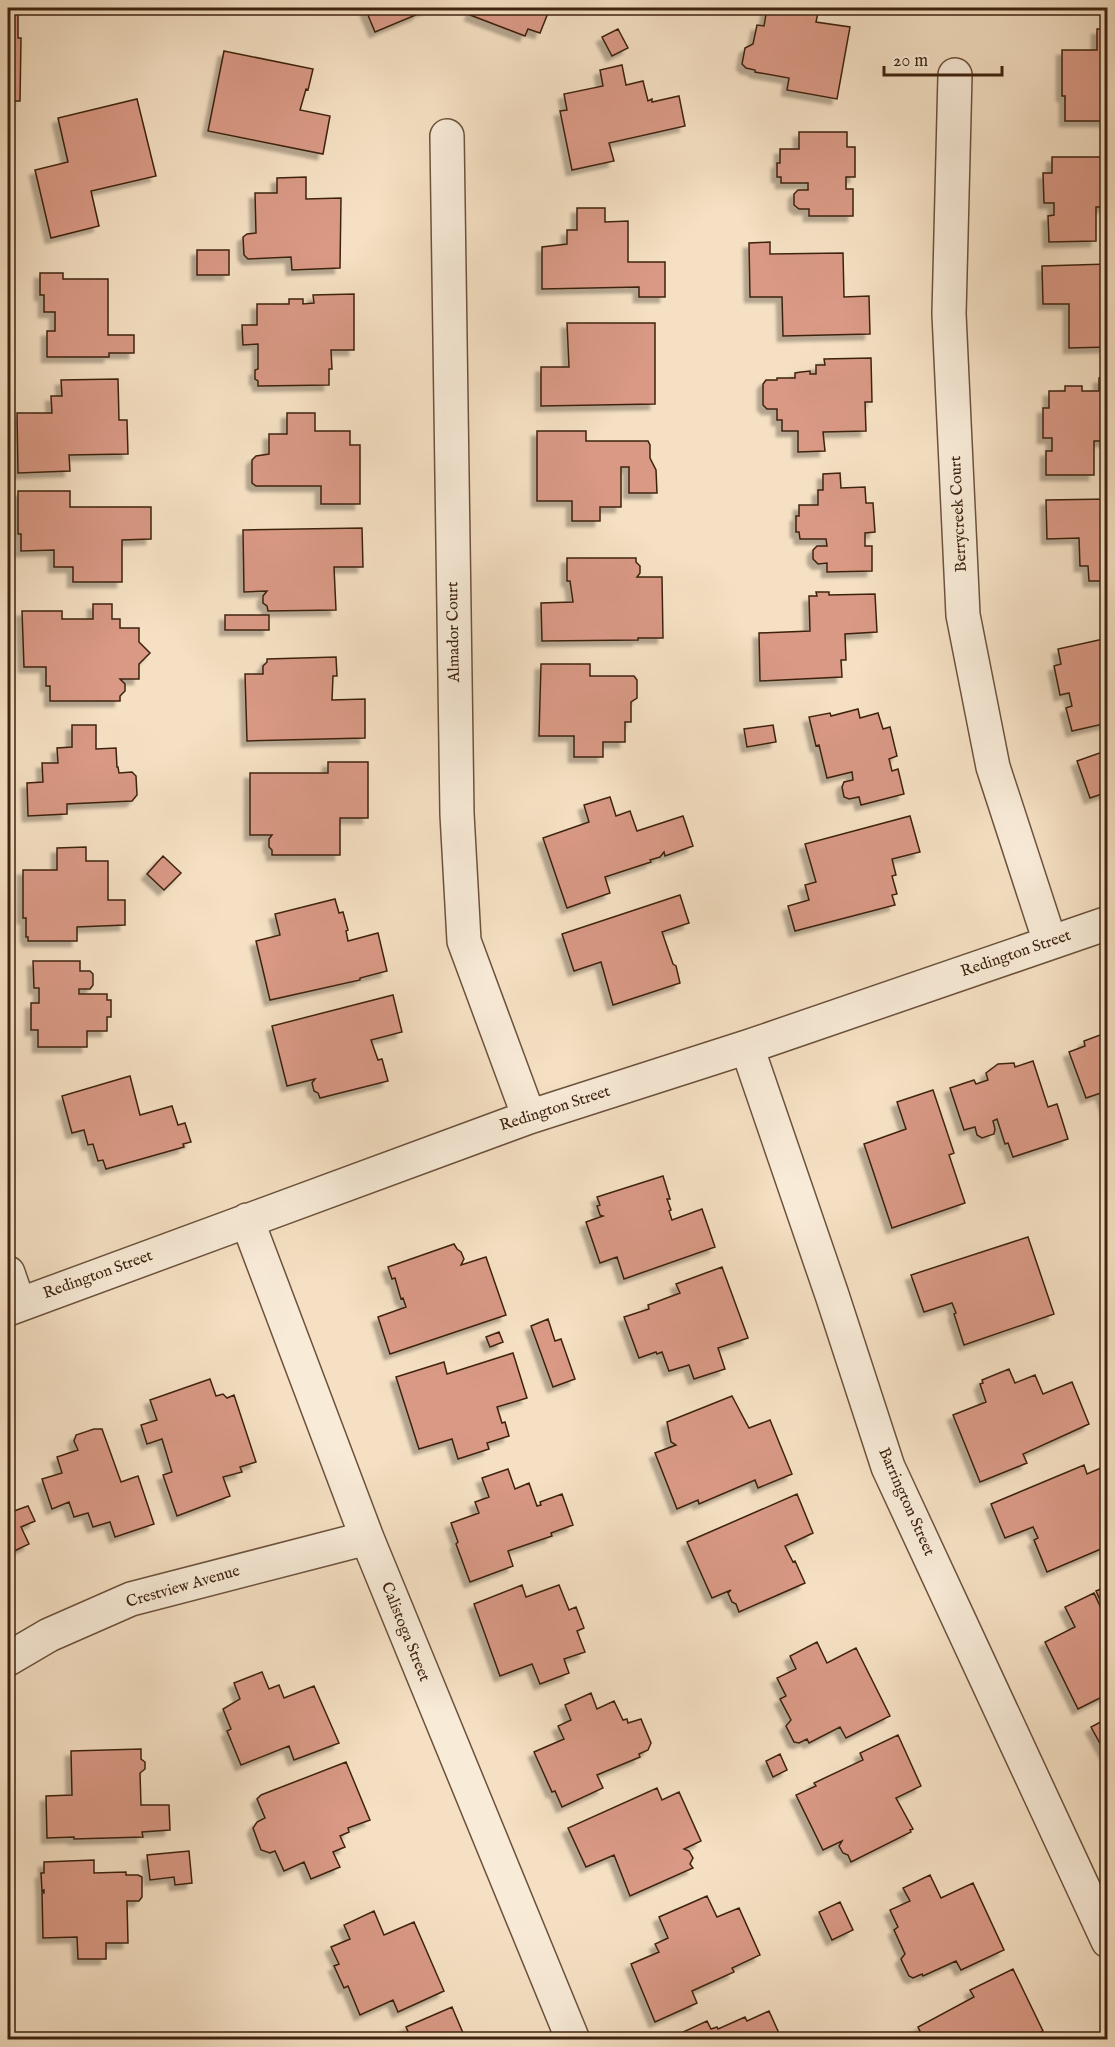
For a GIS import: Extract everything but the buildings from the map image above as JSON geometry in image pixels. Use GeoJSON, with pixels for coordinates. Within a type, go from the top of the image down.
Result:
{"type":"FeatureCollection","features":[{"type":"Feature","properties":{"kind":"street","name":"Berrycreek Court"},"geometry":{"type":"LineString","coordinates":[[955,75],[949,314],[963,615],[993,767],[1050,942]]}},
{"type":"Feature","properties":{"kind":"street","name":"Almador Court"},"geometry":{"type":"LineString","coordinates":[[447,136],[457,814],[464,941],[529,1117]]}},
{"type":"Feature","properties":{"kind":"street","name":"Redington Street"},"geometry":{"type":"LineString","coordinates":[[13,1307],[529,1117],[747,1047],[1107,923]]}},
{"type":"Feature","properties":{"kind":"street","name":"Barrington Street"},"geometry":{"type":"LineString","coordinates":[[747,1047],[888,1467],[1107,1941]]}},
{"type":"Feature","properties":{"kind":"street","name":"Calistoga Street"},"geometry":{"type":"LineString","coordinates":[[247,1220],[367,1538],[573,2040]]}},
{"type":"Feature","properties":{"kind":"street"},"geometry":{"type":"LineString","coordinates":[[8,1273],[13,1307]]}},
{"type":"Feature","properties":{"kind":"street","name":"Crestview Avenue"},"geometry":{"type":"LineString","coordinates":[[8,1659],[49,1635],[131,1599],[367,1538]]}}]}
